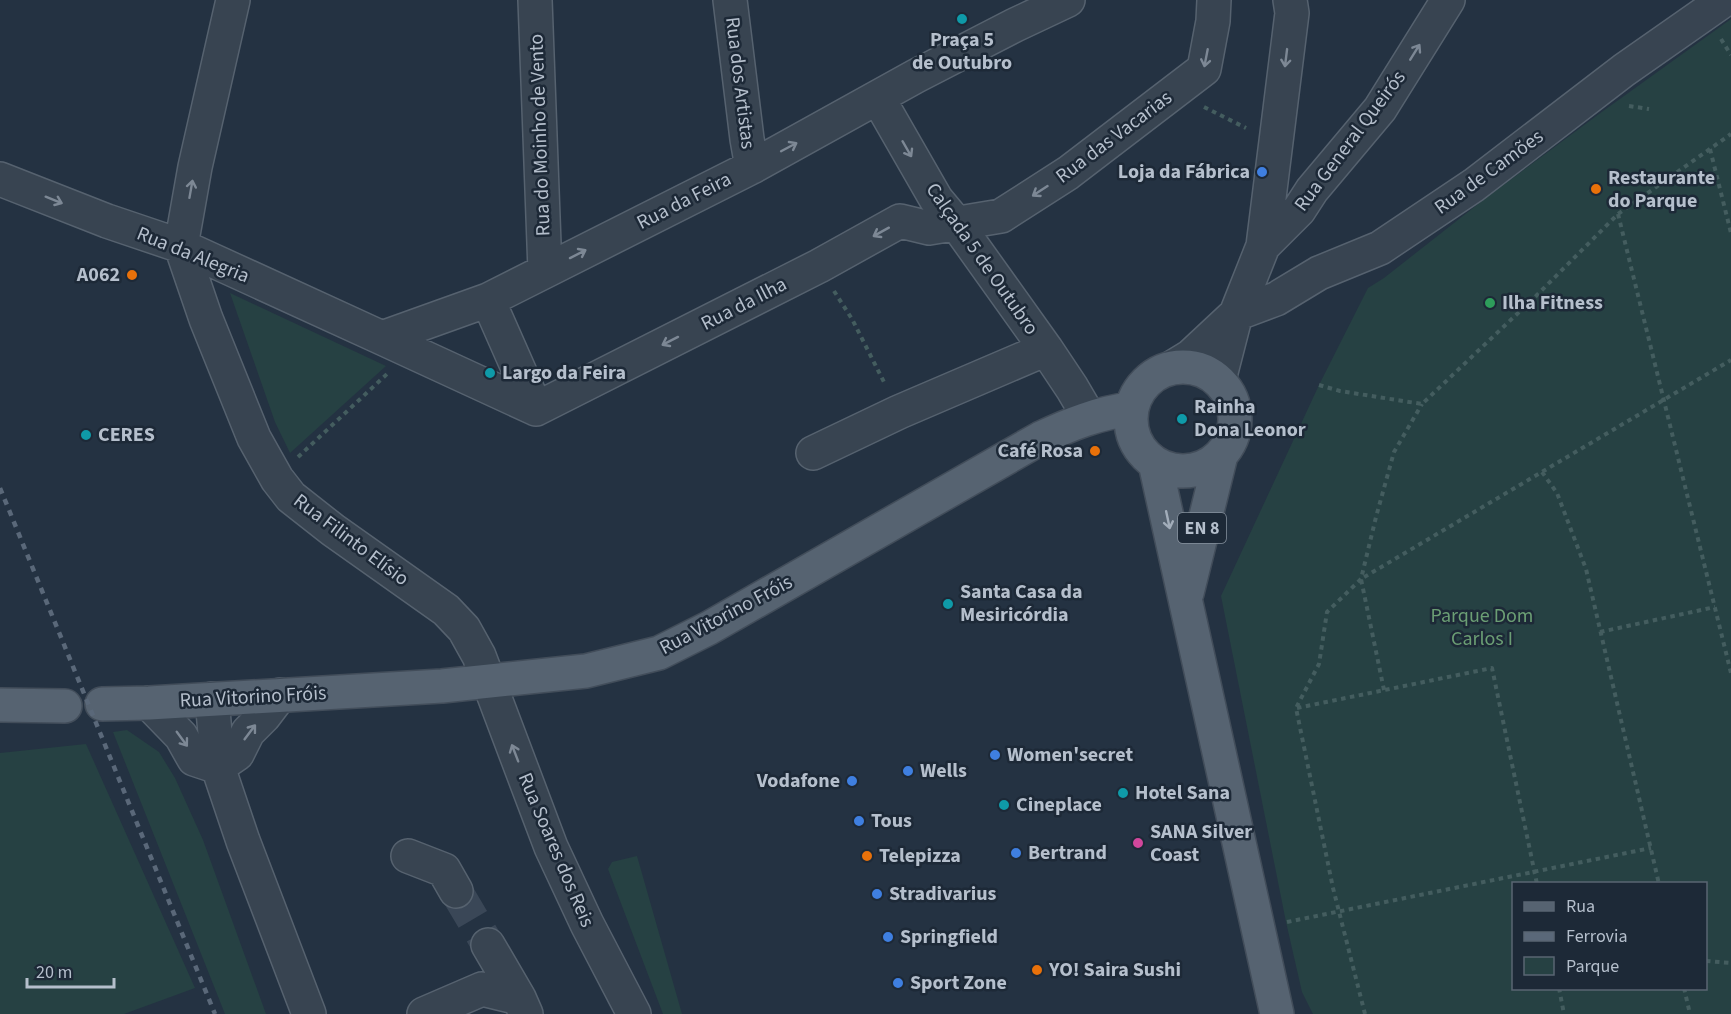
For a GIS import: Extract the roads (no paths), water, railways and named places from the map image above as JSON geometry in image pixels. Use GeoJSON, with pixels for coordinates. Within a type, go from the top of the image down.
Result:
{"type":"FeatureCollection","features":[{"type":"Feature","properties":{"kind":"main road"},"geometry":{"type":"LineString","coordinates":[[1131,409],[1139,390],[1163,370],[1173,367],[1189,367],[1205,370],[1219,380]]}},
{"type":"Feature","properties":{"kind":"main road","name":"EN 8"},"geometry":{"type":"LineString","coordinates":[[1185,600],[1221,455],[1234,431],[1236,417],[1234,403],[1228,390],[1219,380]]}},
{"type":"Feature","properties":{"kind":"main road","name":"Rua Vitorino Fróis"},"geometry":{"type":"LineString","coordinates":[[102,704],[488,683],[586,671],[659,653],[709,628],[1041,438],[1089,417],[1131,409]]}},
{"type":"Feature","properties":{"kind":"main road","name":"EN 8"},"geometry":{"type":"LineString","coordinates":[[1131,409],[1135,440],[1140,449],[1155,463],[1276,1014]]}},
{"type":"Feature","properties":{"kind":"main road"},"geometry":{"type":"LineString","coordinates":[[1155,463],[1172,470],[1189,471],[1206,465],[1221,455]]}},
{"type":"Feature","properties":{"kind":"main road"},"geometry":{"type":"LineString","coordinates":[[0,705],[65,706]]}},
{"type":"Feature","properties":{"kind":"street"},"geometry":{"type":"LineString","coordinates":[[181,246],[195,167],[233,0]]}},
{"type":"Feature","properties":{"kind":"street","name":"Rua do Moinho de Vento"},"geometry":{"type":"LineString","coordinates":[[536,0],[545,271]]}},
{"type":"Feature","properties":{"kind":"street","name":"Rua dos Artistas"},"geometry":{"type":"LineString","coordinates":[[730,0],[752,166]]}},
{"type":"Feature","properties":{"kind":"street"},"geometry":{"type":"LineString","coordinates":[[878,99],[975,45],[1068,0]]}},
{"type":"Feature","properties":{"kind":"street","name":"Rua das Vacarias"},"geometry":{"type":"LineString","coordinates":[[956,223],[1001,216],[1068,173],[1204,69],[1214,21],[1214,0]]}},
{"type":"Feature","properties":{"kind":"street"},"geometry":{"type":"LineString","coordinates":[[1219,380],[1236,314],[1263,246],[1292,13],[1290,0]]}},
{"type":"Feature","properties":{"kind":"street","name":"Rua General Queirós"},"geometry":{"type":"LineString","coordinates":[[1263,246],[1299,210],[1312,190],[1380,109],[1448,0]]}},
{"type":"Feature","properties":{"kind":"street","name":"Rua de Camões"},"geometry":{"type":"LineString","coordinates":[[1236,314],[1276,299],[1319,273],[1380,248],[1474,185],[1624,70],[1712,11]]}},
{"type":"Feature","properties":{"kind":"street","name":"Rua da Feira"},"geometry":{"type":"LineString","coordinates":[[488,300],[752,166],[878,99]]}},
{"type":"Feature","properties":{"kind":"street","name":"Calçada 5 de Outubro"},"geometry":{"type":"LineString","coordinates":[[878,99],[936,199],[956,223],[1046,350],[1089,417]]}},
{"type":"Feature","properties":{"kind":"street","name":"Rua da Alegria"},"geometry":{"type":"LineString","coordinates":[[0,179],[128,229],[181,246],[382,338]]}},
{"type":"Feature","properties":{"kind":"street","name":"Rua da Ilha"},"geometry":{"type":"LineString","coordinates":[[536,409],[819,266],[900,221],[929,228],[956,223]]}},
{"type":"Feature","properties":{"kind":"street","name":"Rua Filinto Elísio"},"geometry":{"type":"LineString","coordinates":[[181,246],[229,378],[254,438],[277,479],[291,497],[333,530],[446,610],[472,642],[488,683]]}},
{"type":"Feature","properties":{"kind":"street"},"geometry":{"type":"LineString","coordinates":[[382,338],[488,300],[536,409]]}},
{"type":"Feature","properties":{"kind":"street"},"geometry":{"type":"LineString","coordinates":[[1173,367],[1191,356],[1236,314]]}},
{"type":"Feature","properties":{"kind":"street"},"geometry":{"type":"LineString","coordinates":[[382,338],[536,409]]}},
{"type":"Feature","properties":{"kind":"street"},"geometry":{"type":"LineString","coordinates":[[813,453],[899,412],[1046,350]]}},
{"type":"Feature","properties":{"kind":"street","name":"Rua Soares dos Reis"},"geometry":{"type":"LineString","coordinates":[[488,683],[551,847],[587,924],[634,1014]]}},
{"type":"Feature","properties":{"kind":"street"},"geometry":{"type":"LineString","coordinates":[[218,767],[237,754],[248,732],[280,695]]}},
{"type":"Feature","properties":{"kind":"street"},"geometry":{"type":"LineString","coordinates":[[212,699],[218,767],[243,841],[309,1014]]}},
{"type":"Feature","properties":{"kind":"street"},"geometry":{"type":"LineString","coordinates":[[149,703],[182,736],[194,759],[218,767]]}},
{"type":"Feature","properties":{"kind":"street"},"geometry":{"type":"LineString","coordinates":[[408,856],[444,870],[456,891]]}},
{"type":"Feature","properties":{"kind":"street"},"geometry":{"type":"LineString","coordinates":[[488,945],[522,1006]]}},
{"type":"Feature","properties":{"kind":"street"},"geometry":{"type":"LineString","coordinates":[[424,1014],[482,989],[522,1006]]}},
{"type":"Feature","properties":{"kind":"tunnel"},"geometry":{"type":"LineString","coordinates":[[456,891],[488,945]]}},
{"type":"Feature","properties":{"kind":"railway"},"geometry":{"type":"LineString","coordinates":[[0,488],[215,1014]]}},
{"type":"Feature","properties":{"kind":"place","name":"Praça 5 de Outubro"},"geometry":{"type":"Point","coordinates":[962,19]}},
{"type":"Feature","properties":{"kind":"place","name":"Loja da Fábrica"},"geometry":{"type":"Point","coordinates":[1262,172]}},
{"type":"Feature","properties":{"kind":"place","name":"Restaurante do Parque"},"geometry":{"type":"Point","coordinates":[1596,189]}},
{"type":"Feature","properties":{"kind":"place","name":"A062"},"geometry":{"type":"Point","coordinates":[132,275]}},
{"type":"Feature","properties":{"kind":"place","name":"Ilha Fitness"},"geometry":{"type":"Point","coordinates":[1490,303]}},
{"type":"Feature","properties":{"kind":"place","name":"Largo da Feira"},"geometry":{"type":"Point","coordinates":[490,373]}},
{"type":"Feature","properties":{"kind":"place","name":"Rainha Dona Leonor"},"geometry":{"type":"Point","coordinates":[1182,419]}},
{"type":"Feature","properties":{"kind":"place","name":"CERES"},"geometry":{"type":"Point","coordinates":[86,435]}},
{"type":"Feature","properties":{"kind":"place","name":"Café Rosa"},"geometry":{"type":"Point","coordinates":[1095,451]}},
{"type":"Feature","properties":{"kind":"place","name":"Santa Casa da Mesiricórdia"},"geometry":{"type":"Point","coordinates":[948,604]}},
{"type":"Feature","properties":{"kind":"place","name":"Women'secret"},"geometry":{"type":"Point","coordinates":[995,755]}},
{"type":"Feature","properties":{"kind":"place","name":"Wells"},"geometry":{"type":"Point","coordinates":[908,771]}},
{"type":"Feature","properties":{"kind":"place","name":"Vodafone"},"geometry":{"type":"Point","coordinates":[852,781]}},
{"type":"Feature","properties":{"kind":"place","name":"Hotel Sana"},"geometry":{"type":"Point","coordinates":[1123,793]}},
{"type":"Feature","properties":{"kind":"place","name":"Cineplace"},"geometry":{"type":"Point","coordinates":[1004,805]}},
{"type":"Feature","properties":{"kind":"place","name":"Tous"},"geometry":{"type":"Point","coordinates":[859,821]}},
{"type":"Feature","properties":{"kind":"place","name":"SANA Silver Coast"},"geometry":{"type":"Point","coordinates":[1138,843]}},
{"type":"Feature","properties":{"kind":"place","name":"Bertrand"},"geometry":{"type":"Point","coordinates":[1016,853]}},
{"type":"Feature","properties":{"kind":"place","name":"Telepizza"},"geometry":{"type":"Point","coordinates":[867,856]}},
{"type":"Feature","properties":{"kind":"place","name":"Stradivarius"},"geometry":{"type":"Point","coordinates":[877,894]}},
{"type":"Feature","properties":{"kind":"place","name":"Springfield"},"geometry":{"type":"Point","coordinates":[888,937]}},
{"type":"Feature","properties":{"kind":"place","name":"YO! Saira Sushi"},"geometry":{"type":"Point","coordinates":[1037,970]}},
{"type":"Feature","properties":{"kind":"place","name":"Sport Zone"},"geometry":{"type":"Point","coordinates":[898,983]}},
{"type":"Feature","properties":{"kind":"park label","name":"Parque Dom Carlos I"},"geometry":{"type":"Point","coordinates":[1482,628]}}]}
